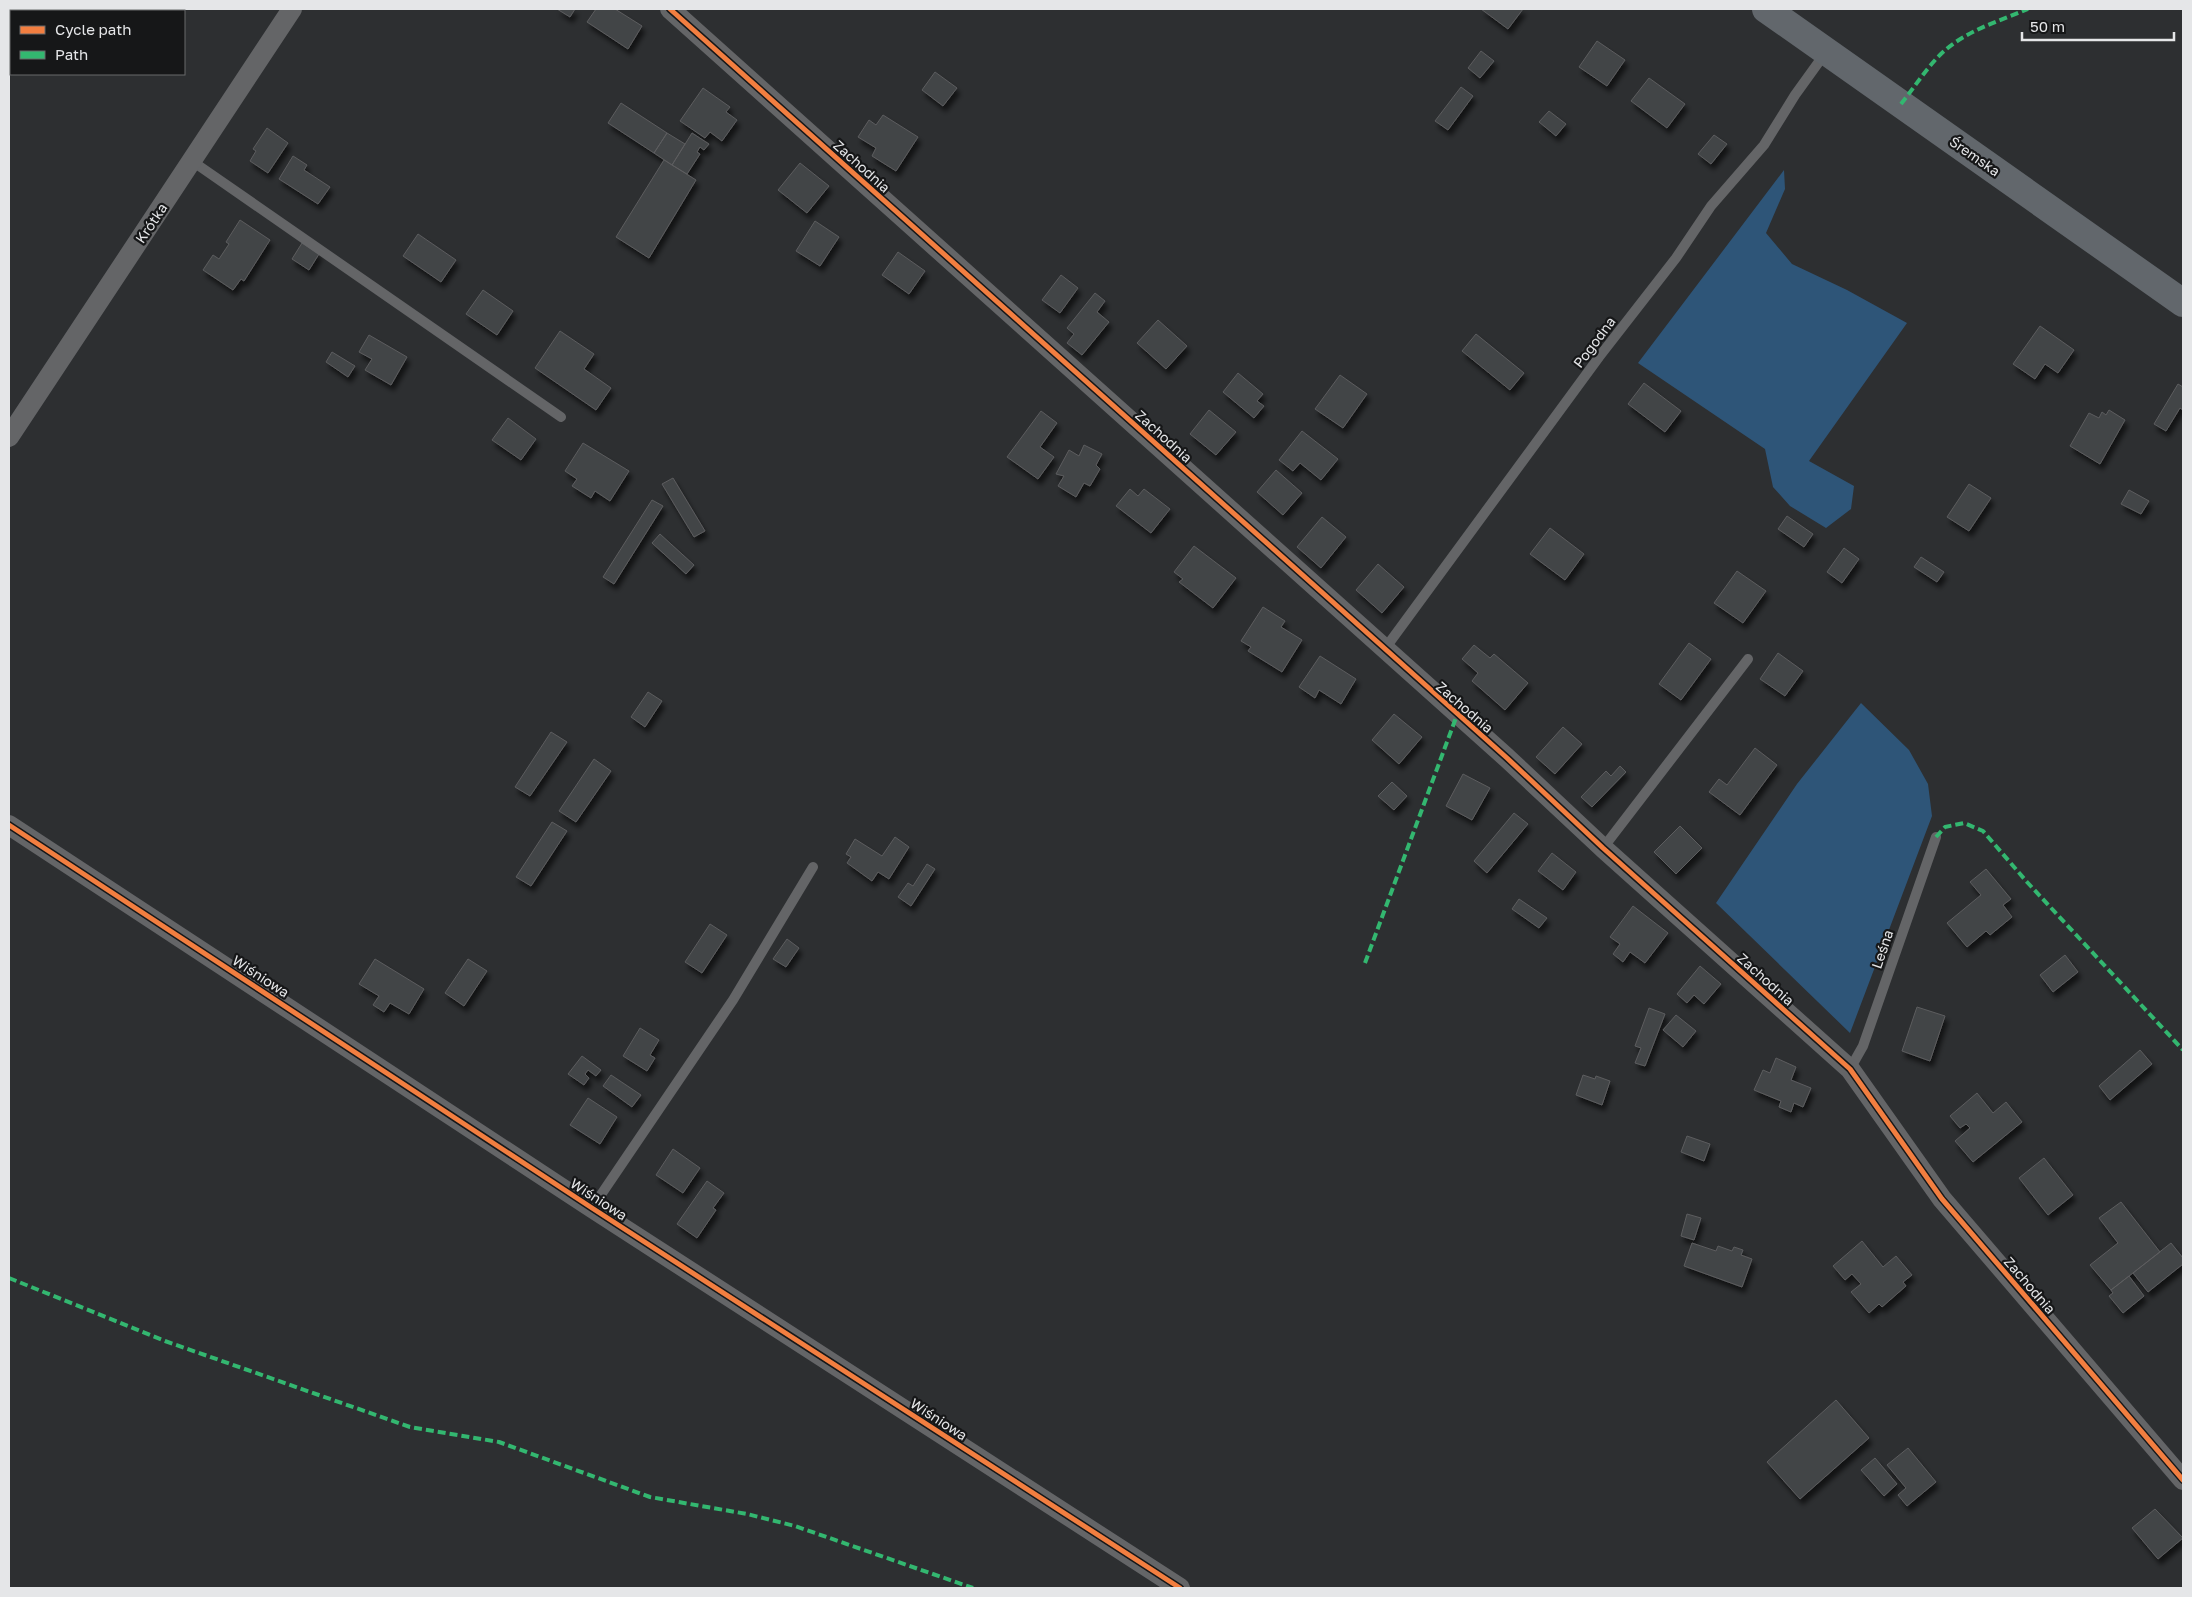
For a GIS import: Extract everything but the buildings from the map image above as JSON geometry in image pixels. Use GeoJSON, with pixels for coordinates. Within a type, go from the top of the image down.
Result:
{"type":"FeatureCollection","features":[{"type":"Feature","properties":{"kind":"main road","name":"Śremska"},"geometry":{"type":"LineString","coordinates":[[1766,9],[2183,303]]}},
{"type":"Feature","properties":{"kind":"street","name":"Krótka"},"geometry":{"type":"LineString","coordinates":[[9,437],[292,9]]}},
{"type":"Feature","properties":{"kind":"street","name":"Zachodnia"},"geometry":{"type":"LineString","coordinates":[[670,9],[1384,650],[1507,758],[1603,848],[1850,1069],[1942,1199],[2183,1480]]}},
{"type":"Feature","properties":{"kind":"street","name":"Wiśniowa"},"geometry":{"type":"LineString","coordinates":[[9,825],[592,1208],[1180,1588]]}},
{"type":"Feature","properties":{"kind":"lane","name":"Pogodna"},"geometry":{"type":"LineString","coordinates":[[1384,650],[1593,364],[1676,258],[1712,206],[1764,145],[1791,100],[1826,51]]}},
{"type":"Feature","properties":{"kind":"lane"},"geometry":{"type":"LineString","coordinates":[[192,161],[561,417]]}},
{"type":"Feature","properties":{"kind":"lane"},"geometry":{"type":"LineString","coordinates":[[1603,848],[1748,659]]}},
{"type":"Feature","properties":{"kind":"lane","name":"Leśna"},"geometry":{"type":"LineString","coordinates":[[1850,1069],[1862,1046],[1936,837]]}},
{"type":"Feature","properties":{"kind":"lane"},"geometry":{"type":"LineString","coordinates":[[592,1208],[733,1000],[813,867]]}},
{"type":"Feature","properties":{"kind":"shaded area"},"geometry":{"type":"Polygon","coordinates":[[[1784,170],[1785,189],[1766,233],[1792,264],[1847,290],[1907,323],[1809,461],[1854,486],[1851,509],[1826,528],[1790,506],[1773,487],[1765,449],[1638,363],[1784,170]]]}},
{"type":"Feature","properties":{"kind":"shaded area"},"geometry":{"type":"Polygon","coordinates":[[[1861,703],[1909,750],[1928,784],[1932,816],[1850,1033],[1716,903],[1797,784],[1861,703]]]}},
{"type":"Feature","properties":{"kind":"marked path"},"geometry":{"type":"LineString","coordinates":[[1901,104],[1932,63],[1957,41],[1968,34],[2028,9]]}},
{"type":"Feature","properties":{"kind":"marked path"},"geometry":{"type":"LineString","coordinates":[[1365,963],[1457,715]]}},
{"type":"Feature","properties":{"kind":"marked path"},"geometry":{"type":"LineString","coordinates":[[1936,837],[1945,827],[1964,823],[1983,831],[2027,882],[2183,1050]]}},
{"type":"Feature","properties":{"kind":"marked path"},"geometry":{"type":"LineString","coordinates":[[9,1278],[165,1341],[410,1427],[499,1442],[650,1497],[747,1514],[795,1526],[973,1588]]}},
{"type":"Feature","properties":{"kind":"cycle path"},"geometry":{"type":"LineString","coordinates":[[670,9],[1507,758],[1603,848],[1850,1069],[1942,1199],[2183,1480]]}},
{"type":"Feature","properties":{"kind":"cycle path"},"geometry":{"type":"LineString","coordinates":[[9,825],[592,1208],[1180,1588]]}}]}
